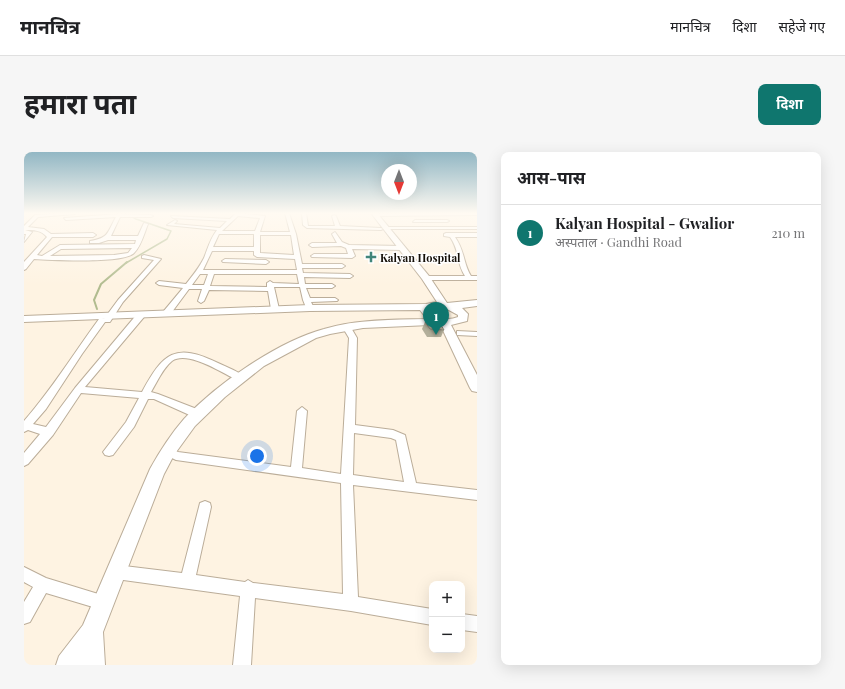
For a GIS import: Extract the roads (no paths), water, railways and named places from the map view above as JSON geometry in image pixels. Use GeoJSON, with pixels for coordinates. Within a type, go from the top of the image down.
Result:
{"type":"FeatureCollection","features":[{"type":"Feature","properties":{"kind":"main road"},"geometry":{"type":"LineString","coordinates":[[391,237],[460,333],[477,368]]}},
{"type":"Feature","properties":{"kind":"main road"},"geometry":{"type":"LineString","coordinates":[[391,237],[398,248],[426,278],[444,312],[477,388]]}},
{"type":"Feature","properties":{"kind":"main road"},"geometry":{"type":"LineString","coordinates":[[68,665],[92,632],[102,602],[116,572],[156,474],[168,451],[198,414],[260,362],[328,331],[347,328],[430,322],[444,312],[477,303]]}},
{"type":"Feature","properties":{"kind":"main road"},"geometry":{"type":"LineString","coordinates":[[140,317],[166,314],[275,310],[308,304],[343,309],[444,312],[477,308]]}},
{"type":"Feature","properties":{"kind":"main road"},"geometry":{"type":"LineString","coordinates":[[24,324],[140,317],[332,312],[343,309]]}},
{"type":"Feature","properties":{"kind":"main road"},"geometry":{"type":"LineString","coordinates":[[24,319],[106,319]]}},
{"type":"Feature","properties":{"kind":"main road"},"geometry":{"type":"LineString","coordinates":[[92,632],[93,665]]}},
{"type":"Feature","properties":{"kind":"street"},"geometry":{"type":"LineString","coordinates":[[24,268],[47,243],[50,237]]}},
{"type":"Feature","properties":{"kind":"street"},"geometry":{"type":"LineString","coordinates":[[74,247],[83,237]]}},
{"type":"Feature","properties":{"kind":"street"},"geometry":{"type":"LineString","coordinates":[[166,314],[198,272],[207,258],[216,237]]}},
{"type":"Feature","properties":{"kind":"street"},"geometry":{"type":"LineString","coordinates":[[256,237],[256,255],[300,271],[332,286]]}},
{"type":"Feature","properties":{"kind":"street"},"geometry":{"type":"LineString","coordinates":[[294,237],[308,304],[335,300]]}},
{"type":"Feature","properties":{"kind":"street"},"geometry":{"type":"LineString","coordinates":[[338,237],[342,244]]}},
{"type":"Feature","properties":{"kind":"street"},"geometry":{"type":"LineString","coordinates":[[452,237],[460,248],[461,261],[464,271],[469,278]]}},
{"type":"Feature","properties":{"kind":"street"},"geometry":{"type":"LineString","coordinates":[[33,257],[121,257],[130,254],[140,238],[106,238],[100,242],[79,242]]}},
{"type":"Feature","properties":{"kind":"street"},"geometry":{"type":"LineString","coordinates":[[312,245],[342,244],[348,247],[398,248]]}},
{"type":"Feature","properties":{"kind":"street"},"geometry":{"type":"LineString","coordinates":[[44,258],[57,248],[136,246]]}},
{"type":"Feature","properties":{"kind":"street"},"geometry":{"type":"LineString","coordinates":[[314,256],[352,256],[348,247]]}},
{"type":"Feature","properties":{"kind":"street"},"geometry":{"type":"LineString","coordinates":[[210,249],[256,249]]}},
{"type":"Feature","properties":{"kind":"street"},"geometry":{"type":"LineString","coordinates":[[49,432],[25,427],[47,399],[78,353],[120,301],[158,259],[144,257]]}},
{"type":"Feature","properties":{"kind":"street"},"geometry":{"type":"LineString","coordinates":[[225,261],[350,276]]}},
{"type":"Feature","properties":{"kind":"street"},"geometry":{"type":"LineString","coordinates":[[198,272],[300,271],[342,266]]}},
{"type":"Feature","properties":{"kind":"street"},"geometry":{"type":"LineString","coordinates":[[275,310],[270,287],[271,280],[300,271]]}},
{"type":"Feature","properties":{"kind":"street"},"geometry":{"type":"LineString","coordinates":[[201,301],[212,272]]}},
{"type":"Feature","properties":{"kind":"street"},"geometry":{"type":"LineString","coordinates":[[236,272],[236,290]]}},
{"type":"Feature","properties":{"kind":"street"},"geometry":{"type":"LineString","coordinates":[[426,278],[477,278]]}},
{"type":"Feature","properties":{"kind":"street"},"geometry":{"type":"LineString","coordinates":[[159,283],[187,287],[236,290],[270,287]]}},
{"type":"Feature","properties":{"kind":"street"},"geometry":{"type":"LineString","coordinates":[[24,461],[49,432],[78,390],[140,317]]}},
{"type":"Feature","properties":{"kind":"street"},"geometry":{"type":"LineString","coordinates":[[347,328],[353,338],[347,479],[350,603]]}},
{"type":"Feature","properties":{"kind":"street"},"geometry":{"type":"LineString","coordinates":[[460,333],[477,334]]}},
{"type":"Feature","properties":{"kind":"street"},"geometry":{"type":"LineString","coordinates":[[109,452],[126,431],[163,364],[173,357],[198,357],[240,378]]}},
{"type":"Feature","properties":{"kind":"street"},"geometry":{"type":"LineString","coordinates":[[78,390],[155,396],[198,414]]}},
{"type":"Feature","properties":{"kind":"street"},"geometry":{"type":"LineString","coordinates":[[296,472],[302,411]]}},
{"type":"Feature","properties":{"kind":"street"},"geometry":{"type":"LineString","coordinates":[[349,428],[393,434],[401,438],[411,488]]}},
{"type":"Feature","properties":{"kind":"street"},"geometry":{"type":"LineString","coordinates":[[168,451],[176,456],[411,488],[477,495]]}},
{"type":"Feature","properties":{"kind":"street"},"geometry":{"type":"LineString","coordinates":[[188,580],[205,507]]}},
{"type":"Feature","properties":{"kind":"street"},"geometry":{"type":"LineString","coordinates":[[116,572],[248,588],[429,616]]}},
{"type":"Feature","properties":{"kind":"street"},"geometry":{"type":"LineString","coordinates":[[24,574],[43,585],[102,602]]}},
{"type":"Feature","properties":{"kind":"street"},"geometry":{"type":"LineString","coordinates":[[24,616],[43,585]]}},
{"type":"Feature","properties":{"kind":"street"},"geometry":{"type":"LineString","coordinates":[[242,665],[248,588]]}},
{"type":"Feature","properties":{"kind":"street"},"geometry":{"type":"LineString","coordinates":[[465,622],[477,624]]}},
{"type":"Feature","properties":{"kind":"waterway"},"geometry":{"type":"LineString","coordinates":[[126,263],[167,239],[168,237]]}},
{"type":"Feature","properties":{"kind":"waterway"},"geometry":{"type":"LineString","coordinates":[[97,309],[94,300],[101,284],[127,262]]}},
{"type":"Feature","properties":{"kind":"place","name":"Kalyan Hospital"},"geometry":{"type":"Point","coordinates":[371,257]}},
{"type":"Feature","properties":{"kind":"place","name":"Kalyan Hospital - Gwalior"},"geometry":{"type":"Point","coordinates":[436,335]}}]}
